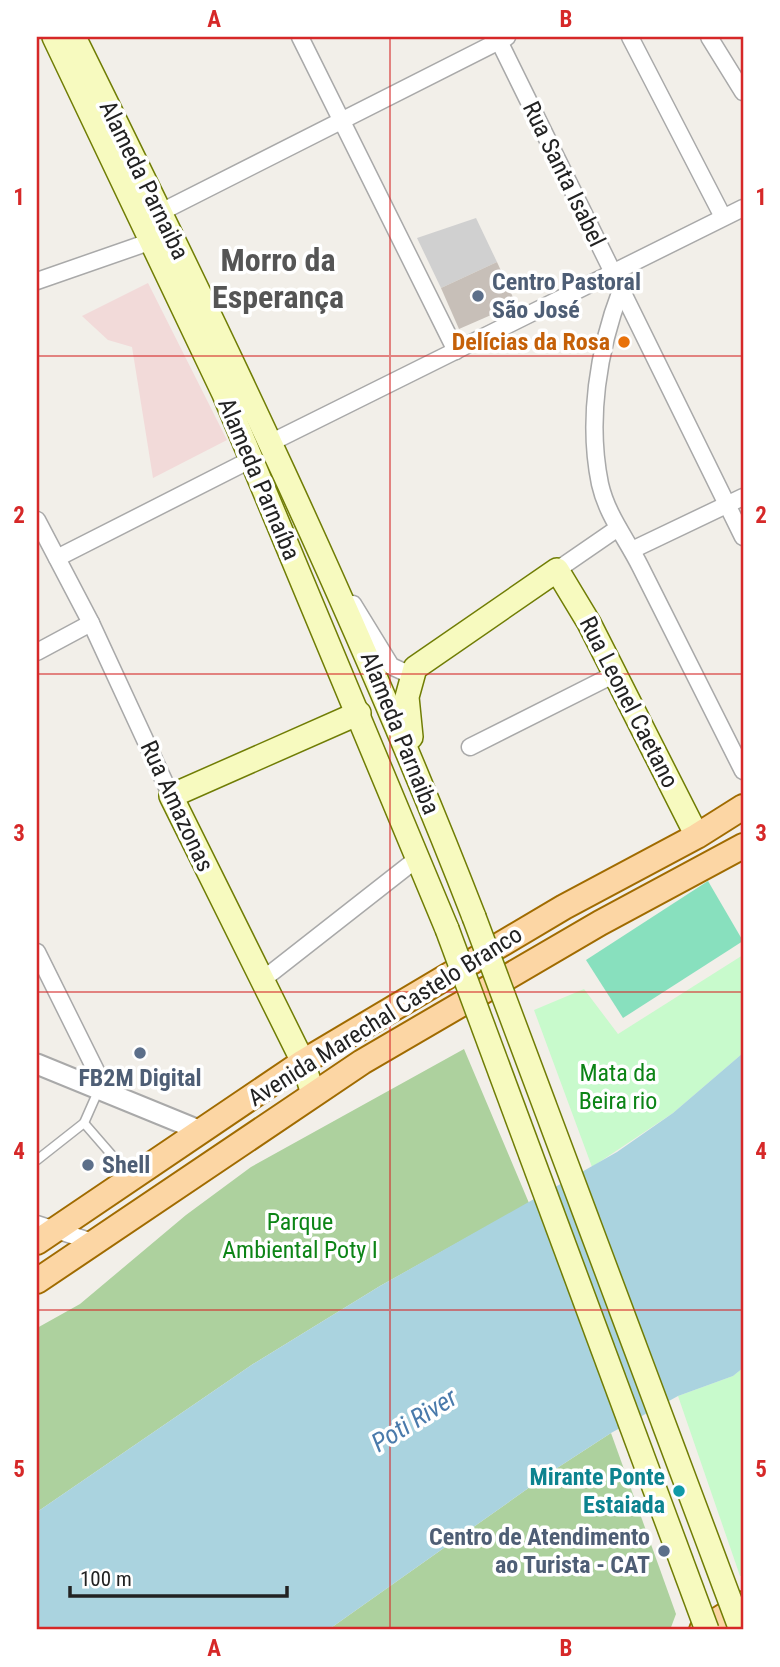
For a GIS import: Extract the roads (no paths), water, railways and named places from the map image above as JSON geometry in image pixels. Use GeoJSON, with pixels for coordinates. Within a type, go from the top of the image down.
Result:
{"type":"FeatureCollection","features":[{"type":"Feature","properties":{"kind":"main road","name":"Alameda Parnaíba"},"geometry":{"type":"LineString","coordinates":[[54,37],[213,369],[359,713],[447,929],[705,1630]]}},
{"type":"Feature","properties":{"kind":"main road","name":"Alameda Parnaiba"},"geometry":{"type":"LineString","coordinates":[[74,37],[161,212],[322,551],[415,765],[741,1630]]}},
{"type":"Feature","properties":{"kind":"main road"},"geometry":{"type":"LineString","coordinates":[[415,765],[407,697],[415,668],[557,570]]}},
{"type":"Feature","properties":{"kind":"main road","name":"Rua Leonel Caetano"},"geometry":{"type":"LineString","coordinates":[[557,570],[615,674],[697,836]]}},
{"type":"Feature","properties":{"kind":"main road"},"geometry":{"type":"LineString","coordinates":[[171,796],[359,713]]}},
{"type":"Feature","properties":{"kind":"main road","name":"Rua Amazonas"},"geometry":{"type":"LineString","coordinates":[[171,796],[303,1062],[313,1094]]}},
{"type":"Feature","properties":{"kind":"main road","name":"Avenida Marechal Castelo Branco"},"geometry":{"type":"LineString","coordinates":[[43,1232],[132,1178],[303,1062],[540,921],[697,836],[743,807]]}},
{"type":"Feature","properties":{"kind":"main road","name":"Avenida Marechal Castelo Branco"},"geometry":{"type":"LineString","coordinates":[[37,1281],[313,1094],[555,949],[743,846]]}},
{"type":"Feature","properties":{"kind":"main road"},"geometry":{"type":"LineString","coordinates":[[540,921],[555,949]]}},
{"type":"Feature","properties":{"kind":"main road"},"geometry":{"type":"LineString","coordinates":[[705,1630],[743,1604]]}},
{"type":"Feature","properties":{"kind":"street"},"geometry":{"type":"LineString","coordinates":[[300,37],[456,351]]}},
{"type":"Feature","properties":{"kind":"street"},"geometry":{"type":"LineString","coordinates":[[629,37],[723,217]]}},
{"type":"Feature","properties":{"kind":"street"},"geometry":{"type":"LineString","coordinates":[[709,37],[743,92]]}},
{"type":"Feature","properties":{"kind":"street"},"geometry":{"type":"LineString","coordinates":[[161,212],[501,38]]}},
{"type":"Feature","properties":{"kind":"street","name":"Rua Santa Isabel"},"geometry":{"type":"LineString","coordinates":[[501,38],[611,271],[743,537]]}},
{"type":"Feature","properties":{"kind":"street"},"geometry":{"type":"LineString","coordinates":[[270,443],[611,271],[743,208]]}},
{"type":"Feature","properties":{"kind":"street"},"geometry":{"type":"LineString","coordinates":[[37,281],[152,241]]}},
{"type":"Feature","properties":{"kind":"street"},"geometry":{"type":"LineString","coordinates":[[621,290],[601,363],[595,445],[600,486],[618,528],[632,550],[743,771]]}},
{"type":"Feature","properties":{"kind":"street"},"geometry":{"type":"LineString","coordinates":[[57,558],[250,460]]}},
{"type":"Feature","properties":{"kind":"street"},"geometry":{"type":"LineString","coordinates":[[632,550],[743,497]]}},
{"type":"Feature","properties":{"kind":"street","name":"Rua Amazonas"},"geometry":{"type":"LineString","coordinates":[[37,520],[92,622],[171,796]]}},
{"type":"Feature","properties":{"kind":"street"},"geometry":{"type":"LineString","coordinates":[[557,570],[618,528]]}},
{"type":"Feature","properties":{"kind":"street","name":"Alameda Parnaiba"},"geometry":{"type":"LineString","coordinates":[[322,551],[391,666],[404,671],[415,668]]}},
{"type":"Feature","properties":{"kind":"street"},"geometry":{"type":"LineString","coordinates":[[37,652],[92,622]]}},
{"type":"Feature","properties":{"kind":"street"},"geometry":{"type":"LineString","coordinates":[[470,747],[615,674]]}},
{"type":"Feature","properties":{"kind":"street"},"geometry":{"type":"LineString","coordinates":[[261,981],[418,858]]}},
{"type":"Feature","properties":{"kind":"street"},"geometry":{"type":"LineString","coordinates":[[37,952],[103,1091]]}},
{"type":"Feature","properties":{"kind":"street"},"geometry":{"type":"LineString","coordinates":[[37,1064],[201,1131]]}},
{"type":"Feature","properties":{"kind":"street"},"geometry":{"type":"LineString","coordinates":[[43,1232],[93,1242]]}},
{"type":"Feature","properties":{"kind":"lane"},"geometry":{"type":"LineString","coordinates":[[37,1160],[84,1123],[103,1091]]}},
{"type":"Feature","properties":{"kind":"lane"},"geometry":{"type":"LineString","coordinates":[[84,1123],[132,1178]]}},
{"type":"Feature","properties":{"kind":"water","name":"Poti River"},"geometry":{"type":"Polygon","coordinates":[[[743,1053],[743,1368],[733,1376],[678,1396],[611,1433],[554,1470],[328,1630],[37,1630],[37,1512],[253,1364],[380,1286],[617,1152],[673,1113],[743,1053]]]}},
{"type":"Feature","properties":{"kind":"place","name":"Centro Pastoral São José"},"geometry":{"type":"Point","coordinates":[478,296]}},
{"type":"Feature","properties":{"kind":"place","name":"Delícias da Rosa"},"geometry":{"type":"Point","coordinates":[624,342]}},
{"type":"Feature","properties":{"kind":"place","name":"FB2M Digital"},"geometry":{"type":"Point","coordinates":[140,1053]}},
{"type":"Feature","properties":{"kind":"place","name":"Shell"},"geometry":{"type":"Point","coordinates":[88,1165]}},
{"type":"Feature","properties":{"kind":"place","name":"Mirante Ponte Estaiada"},"geometry":{"type":"Point","coordinates":[679,1491]}},
{"type":"Feature","properties":{"kind":"place","name":"Centro de Atendimento ao Turista - CAT"},"geometry":{"type":"Point","coordinates":[664,1551]}},
{"type":"Feature","properties":{"kind":"district","name":"Morro da Esperança"},"geometry":{"type":"Point","coordinates":[278,278]}},
{"type":"Feature","properties":{"kind":"park label","name":"Mata da Beira rio"},"geometry":{"type":"Point","coordinates":[618,1087]}},
{"type":"Feature","properties":{"kind":"park label","name":"Parque Ambiental Poty I"},"geometry":{"type":"Point","coordinates":[300,1236]}}]}
